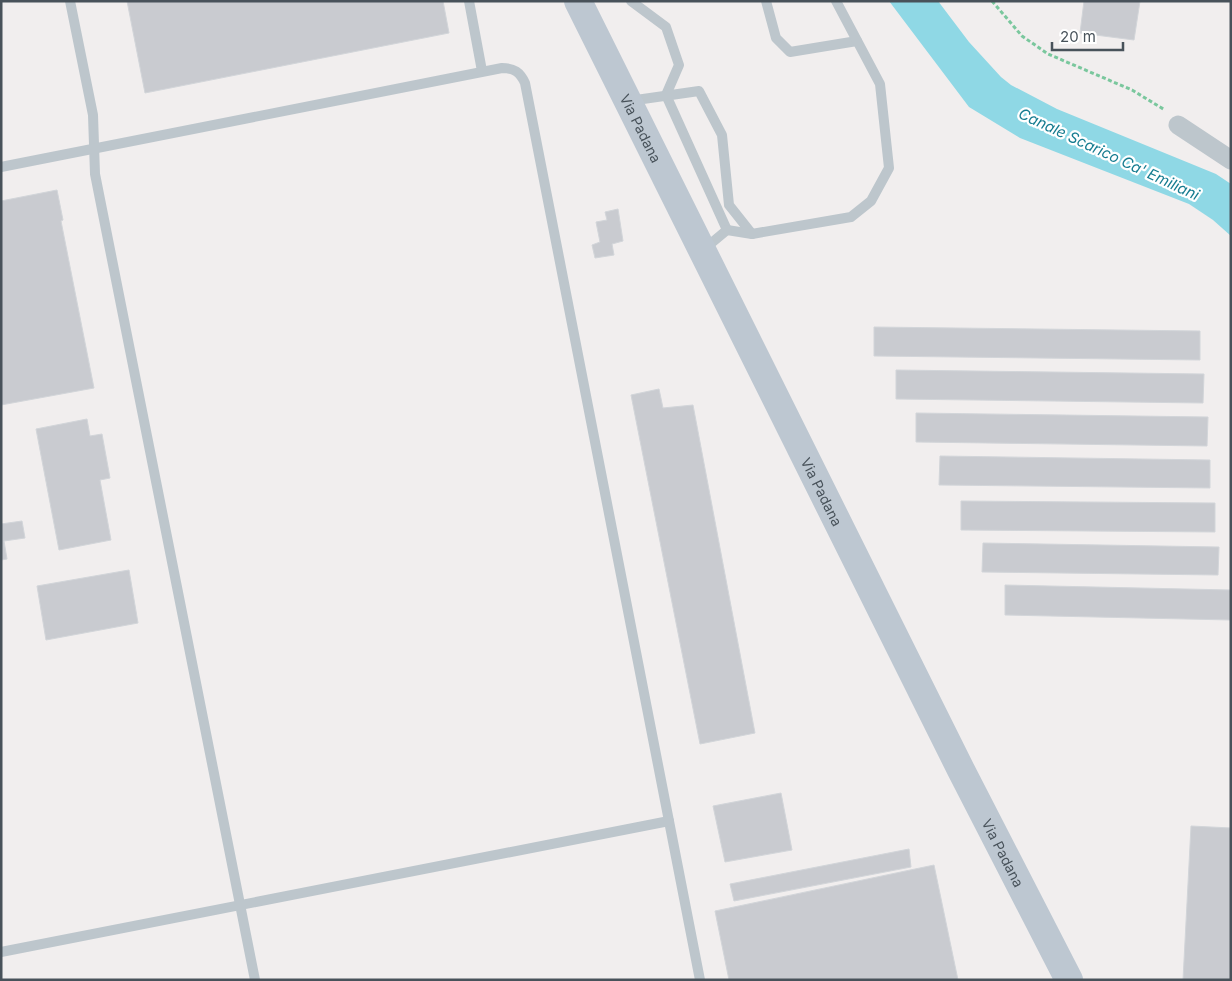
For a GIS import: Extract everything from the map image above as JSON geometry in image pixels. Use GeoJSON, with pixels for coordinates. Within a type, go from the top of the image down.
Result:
{"type":"FeatureCollection","features":[{"type":"Feature","properties":{"kind":"main road","name":"Via Padana"},"geometry":{"type":"LineString","coordinates":[[578,1],[961,770],[1068,980]]}},
{"type":"Feature","properties":{"kind":"street"},"geometry":{"type":"LineString","coordinates":[[1178,125],[1231,160]]}},
{"type":"Feature","properties":{"kind":"lane"},"geometry":{"type":"LineString","coordinates":[[70,1],[93,115],[96,184],[255,980]]}},
{"type":"Feature","properties":{"kind":"lane"},"geometry":{"type":"LineString","coordinates":[[469,1],[482,71]]}},
{"type":"Feature","properties":{"kind":"lane"},"geometry":{"type":"LineString","coordinates":[[631,1],[666,27],[679,65],[666,95],[727,230]]}},
{"type":"Feature","properties":{"kind":"lane"},"geometry":{"type":"LineString","coordinates":[[766,1],[776,38],[790,52],[857,41]]}},
{"type":"Feature","properties":{"kind":"lane"},"geometry":{"type":"LineString","coordinates":[[702,251],[727,230],[752,234],[850,217],[871,201],[888,168],[880,84],[836,1]]}},
{"type":"Feature","properties":{"kind":"lane"},"geometry":{"type":"LineString","coordinates":[[1,167],[482,71],[510,68],[517,71],[525,83],[700,980]]}},
{"type":"Feature","properties":{"kind":"lane"},"geometry":{"type":"LineString","coordinates":[[628,101],[699,91],[722,135],[729,205],[752,234]]}},
{"type":"Feature","properties":{"kind":"lane"},"geometry":{"type":"LineString","coordinates":[[1,952],[669,821]]}},
{"type":"Feature","properties":{"kind":"path"},"geometry":{"type":"LineString","coordinates":[[992,1],[1022,36],[1048,54],[1132,90],[1171,113],[1178,125]]}},
{"type":"Feature","properties":{"kind":"water","name":"Canale Scarico Ca' Emiliani"},"geometry":{"type":"Polygon","coordinates":[[[889,1],[938,1],[969,42],[1001,77],[1011,85],[1057,109],[1216,174],[1231,184],[1231,236],[1213,220],[1189,204],[1020,138],[969,107],[889,1]]]}},
{"type":"Feature","properties":{"kind":"building"},"geometry":{"type":"Polygon","coordinates":[[[127,1],[443,1],[449,33],[145,93],[127,1]]]}},
{"type":"Feature","properties":{"kind":"building"},"geometry":{"type":"Polygon","coordinates":[[[1084,1],[1140,1],[1134,40],[1080,33],[1084,1]]]}},
{"type":"Feature","properties":{"kind":"building"},"geometry":{"type":"Polygon","coordinates":[[[57,190],[63,220],[61,221],[94,388],[1,405],[1,201],[57,190]]]}},
{"type":"Feature","properties":{"kind":"building"},"geometry":{"type":"Polygon","coordinates":[[[618,209],[623,241],[612,244],[614,255],[595,258],[592,245],[600,242],[596,222],[607,220],[605,212],[618,209]]]}},
{"type":"Feature","properties":{"kind":"building"},"geometry":{"type":"Polygon","coordinates":[[[874,327],[1200,331],[1200,360],[874,356],[874,327]]]}},
{"type":"Feature","properties":{"kind":"building"},"geometry":{"type":"Polygon","coordinates":[[[896,370],[1204,374],[1203,403],[896,399],[896,370]]]}},
{"type":"Feature","properties":{"kind":"building"},"geometry":{"type":"Polygon","coordinates":[[[659,389],[663,408],[693,405],[755,733],[700,744],[631,395],[659,389]]]}},
{"type":"Feature","properties":{"kind":"building"},"geometry":{"type":"Polygon","coordinates":[[[916,413],[1208,417],[1207,446],[916,442],[916,413]]]}},
{"type":"Feature","properties":{"kind":"building"},"geometry":{"type":"Polygon","coordinates":[[[87,419],[90,436],[102,434],[110,478],[100,480],[111,540],[59,550],[36,429],[87,419]]]}},
{"type":"Feature","properties":{"kind":"building"},"geometry":{"type":"Polygon","coordinates":[[[940,456],[1210,460],[1210,488],[939,485],[940,456]]]}},
{"type":"Feature","properties":{"kind":"building"},"geometry":{"type":"Polygon","coordinates":[[[961,501],[1215,503],[1215,532],[961,530],[961,501]]]}},
{"type":"Feature","properties":{"kind":"building"},"geometry":{"type":"Polygon","coordinates":[[[22,521],[25,538],[4,541],[7,559],[1,560],[1,524],[22,521]]]}},
{"type":"Feature","properties":{"kind":"building"},"geometry":{"type":"Polygon","coordinates":[[[983,543],[1219,547],[1218,575],[982,572],[983,543]]]}},
{"type":"Feature","properties":{"kind":"building"},"geometry":{"type":"Polygon","coordinates":[[[129,570],[138,623],[46,640],[37,586],[129,570]]]}},
{"type":"Feature","properties":{"kind":"building"},"geometry":{"type":"Polygon","coordinates":[[[1005,585],[1231,590],[1231,620],[1005,615],[1005,585]]]}},
{"type":"Feature","properties":{"kind":"building"},"geometry":{"type":"Polygon","coordinates":[[[781,793],[792,850],[725,862],[713,806],[781,793]]]}},
{"type":"Feature","properties":{"kind":"building"},"geometry":{"type":"Polygon","coordinates":[[[1191,826],[1231,828],[1231,980],[1183,980],[1191,826]]]}},
{"type":"Feature","properties":{"kind":"building"},"geometry":{"type":"Polygon","coordinates":[[[909,849],[911,867],[734,901],[730,884],[909,849]]]}},
{"type":"Feature","properties":{"kind":"building"},"geometry":{"type":"Polygon","coordinates":[[[934,865],[958,980],[729,980],[715,911],[934,865]]]}}]}
